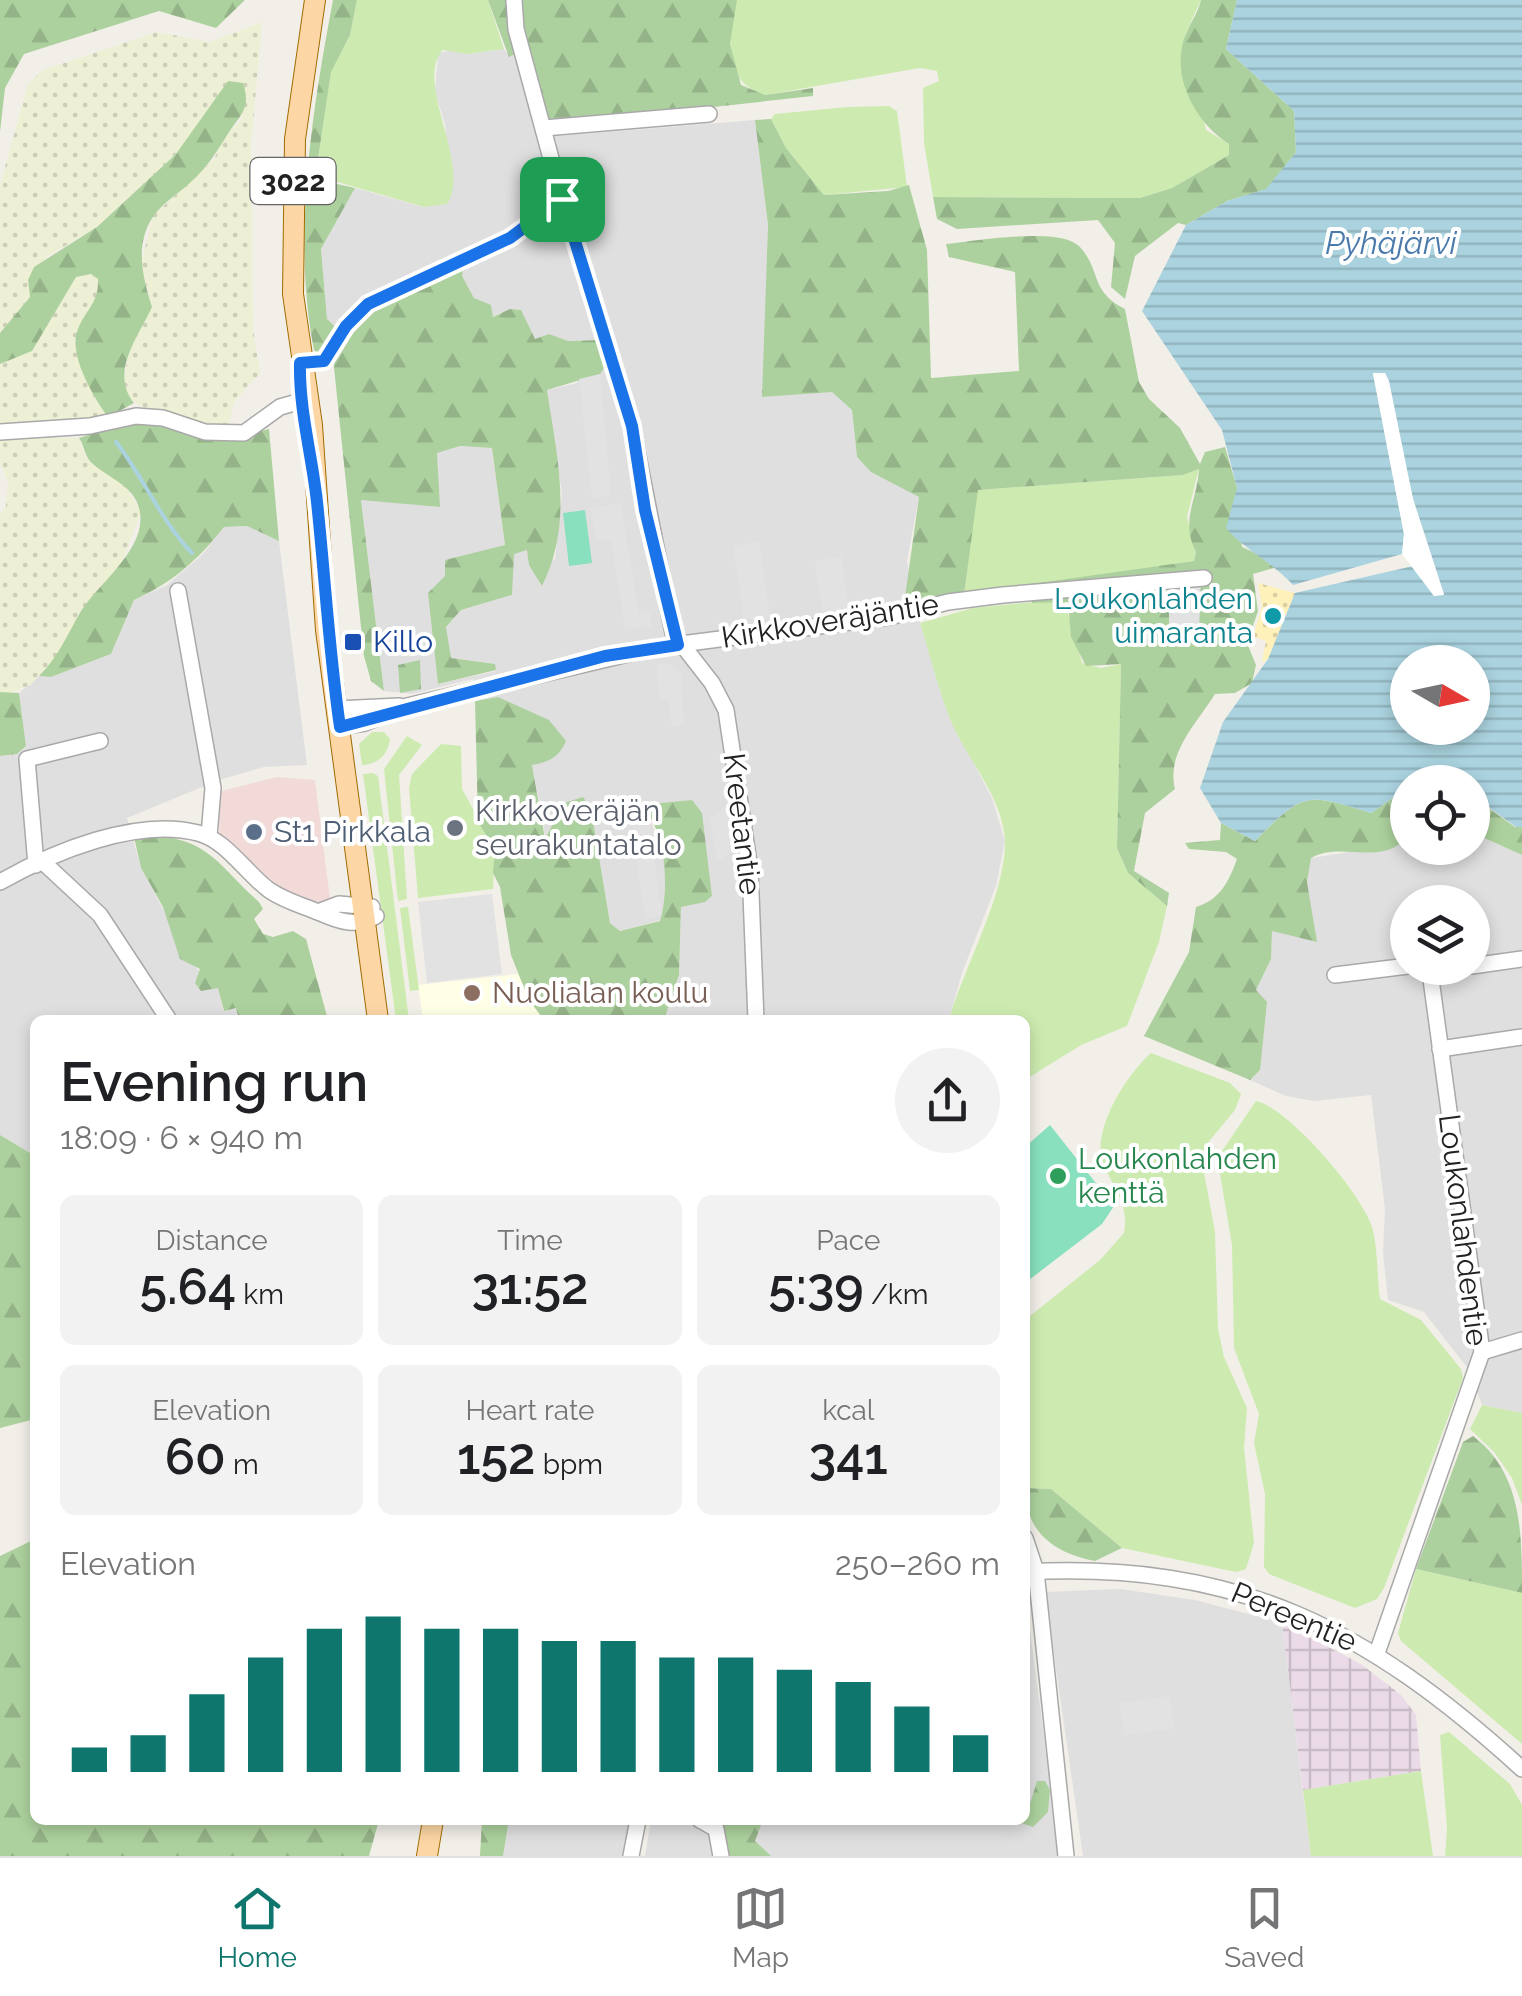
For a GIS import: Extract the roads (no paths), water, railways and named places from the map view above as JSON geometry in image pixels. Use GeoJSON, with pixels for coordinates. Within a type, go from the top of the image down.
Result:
{"type":"FeatureCollection","features":[{"type":"Feature","properties":{"kind":"main road","name":"3022"},"geometry":{"type":"LineString","coordinates":[[315,0],[300,90],[292,193],[293,294],[369,913],[378,1015]]}},
{"type":"Feature","properties":{"kind":"main road","name":"3022"},"geometry":{"type":"LineString","coordinates":[[369,913],[389,1015]]}},
{"type":"Feature","properties":{"kind":"main road"},"geometry":{"type":"LineString","coordinates":[[427,1856],[432,1825]]}},
{"type":"Feature","properties":{"kind":"street"},"geometry":{"type":"LineString","coordinates":[[514,0],[516,29],[562,199],[632,426],[645,510],[678,645]]}},
{"type":"Feature","properties":{"kind":"street"},"geometry":{"type":"LineString","coordinates":[[544,128],[708,114]]}},
{"type":"Feature","properties":{"kind":"street"},"geometry":{"type":"LineString","coordinates":[[300,363],[324,361],[346,326],[368,304],[510,238],[562,199]]}},
{"type":"Feature","properties":{"kind":"street"},"geometry":{"type":"LineString","coordinates":[[0,432],[90,426],[136,416],[163,418],[205,432],[244,433],[304,399]]}},
{"type":"Feature","properties":{"kind":"street","name":"Kirkkoveräjäntie"},"geometry":{"type":"LineString","coordinates":[[344,717],[605,656],[889,617],[948,602],[1204,578]]}},
{"type":"Feature","properties":{"kind":"street"},"geometry":{"type":"LineString","coordinates":[[178,592],[213,788],[208,836]]}},
{"type":"Feature","properties":{"kind":"street","name":"Kreetantie"},"geometry":{"type":"LineString","coordinates":[[678,645],[712,683],[728,718],[750,869],[756,1015]]}},
{"type":"Feature","properties":{"kind":"street"},"geometry":{"type":"LineString","coordinates":[[100,741],[27,758],[40,864],[100,916],[166,1015]]}},
{"type":"Feature","properties":{"kind":"street"},"geometry":{"type":"LineString","coordinates":[[0,882],[138,828],[208,836],[274,894],[318,912],[339,904],[369,913]]}},
{"type":"Feature","properties":{"kind":"street"},"geometry":{"type":"LineString","coordinates":[[1490,963],[1522,959]]}},
{"type":"Feature","properties":{"kind":"street"},"geometry":{"type":"LineString","coordinates":[[1335,976],[1390,968]]}},
{"type":"Feature","properties":{"kind":"street","name":"Loukonlahdentie"},"geometry":{"type":"LineString","coordinates":[[1376,1652],[1482,1352],[1430,985]]}},
{"type":"Feature","properties":{"kind":"street"},"geometry":{"type":"LineString","coordinates":[[1440,1049],[1522,1037]]}},
{"type":"Feature","properties":{"kind":"street"},"geometry":{"type":"LineString","coordinates":[[1482,1352],[1522,1340]]}},
{"type":"Feature","properties":{"kind":"street"},"geometry":{"type":"LineString","coordinates":[[1030,1572],[1066,1856]]}},
{"type":"Feature","properties":{"kind":"street","name":"Pereentie"},"geometry":{"type":"LineString","coordinates":[[1030,1572],[1116,1572],[1208,1583],[1296,1612],[1376,1652],[1522,1769]]}},
{"type":"Feature","properties":{"kind":"street"},"geometry":{"type":"LineString","coordinates":[[632,1856],[637,1825]]}},
{"type":"Feature","properties":{"kind":"street"},"geometry":{"type":"LineString","coordinates":[[706,1825],[720,1836],[721,1856]]}},
{"type":"Feature","properties":{"kind":"water","name":"Pyhäjärvi"},"geometry":{"type":"Polygon","coordinates":[[[1237,0],[1522,0],[1522,827],[1516,827],[1490,808],[1490,765],[1390,765],[1390,800],[1371,813],[1332,802],[1307,801],[1285,813],[1255,841],[1221,823],[1200,788],[1223,722],[1268,659],[1295,593],[1413,566],[1434,596],[1444,594],[1413,499],[1385,374],[1373,374],[1404,534],[1402,554],[1293,585],[1226,528],[1237,488],[1222,430],[1142,311],[1186,225],[1227,201],[1266,189],[1296,152],[1294,111],[1226,49],[1237,0]]]}},
{"type":"Feature","properties":{"kind":"waterway"},"geometry":{"type":"LineString","coordinates":[[116,442],[192,553]]}},
{"type":"Feature","properties":{"kind":"place","name":"Loukonlahden uimaranta"},"geometry":{"type":"Point","coordinates":[1273,616]}},
{"type":"Feature","properties":{"kind":"place","name":"Killo"},"geometry":{"type":"Point","coordinates":[353,642]}},
{"type":"Feature","properties":{"kind":"place","name":"Kirkkoveräjän seurakuntatalo"},"geometry":{"type":"Point","coordinates":[455,828]}},
{"type":"Feature","properties":{"kind":"place","name":"St1 Pirkkala"},"geometry":{"type":"Point","coordinates":[254,832]}},
{"type":"Feature","properties":{"kind":"place","name":"Nuolialan koulu"},"geometry":{"type":"Point","coordinates":[472,993]}},
{"type":"Feature","properties":{"kind":"place","name":"Loukonlahden kenttä"},"geometry":{"type":"Point","coordinates":[1058,1176]}}]}
